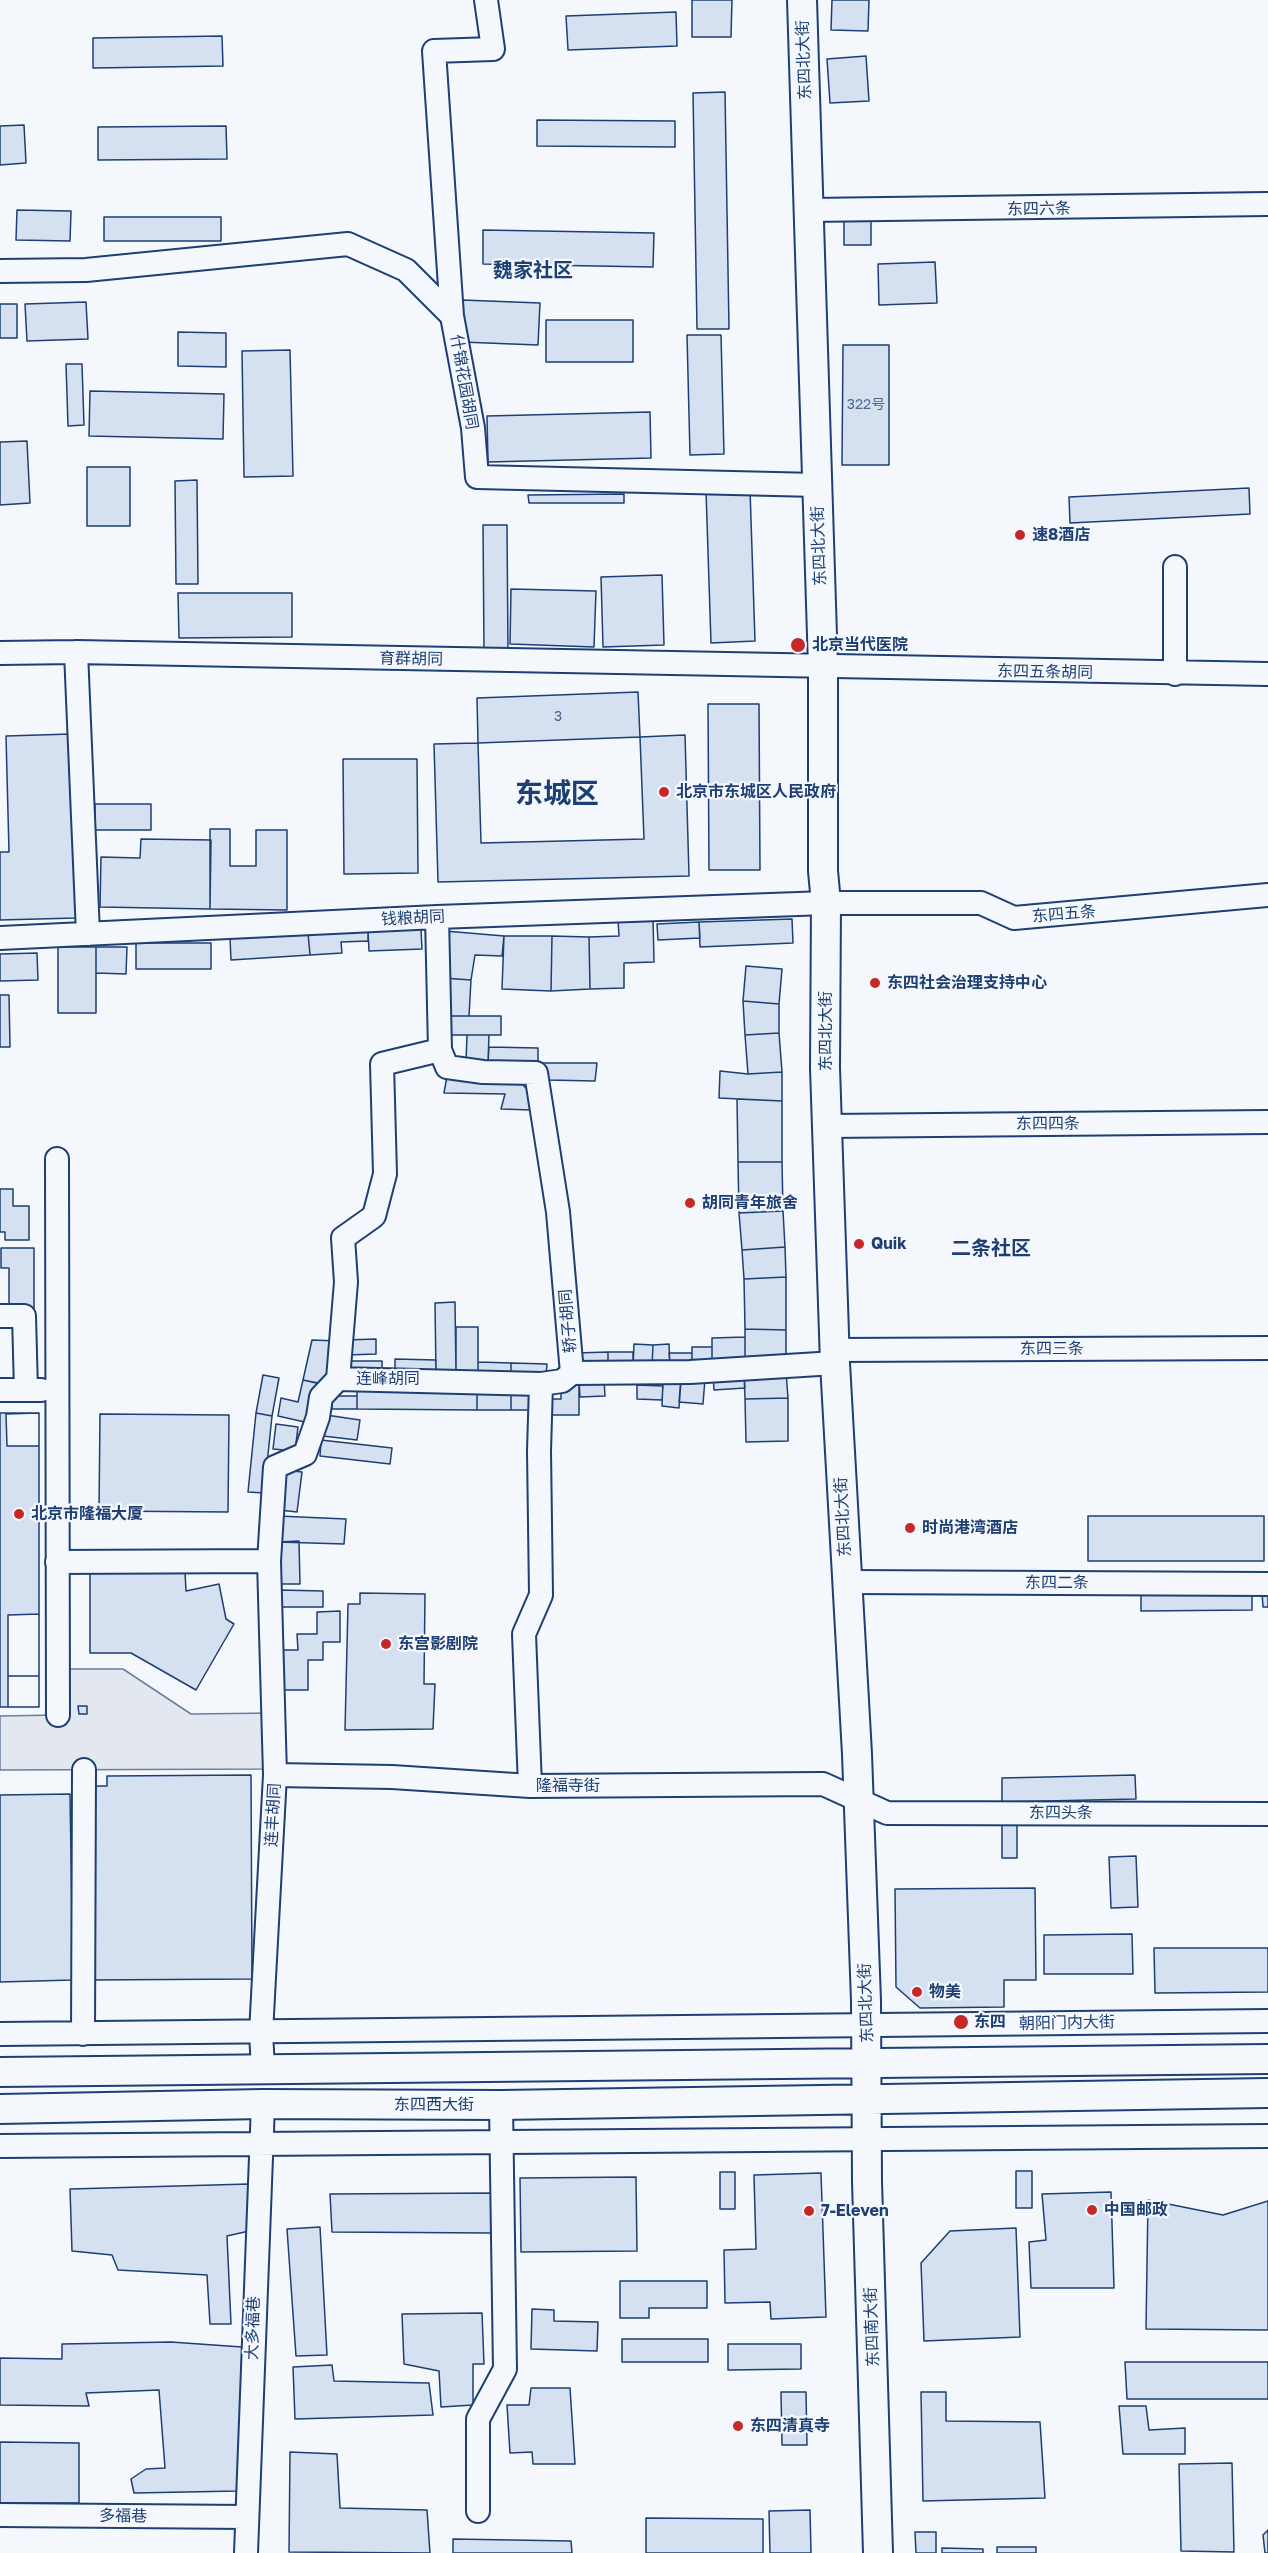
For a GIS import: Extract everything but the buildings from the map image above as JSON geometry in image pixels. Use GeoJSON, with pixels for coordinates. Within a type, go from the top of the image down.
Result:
{"type":"FeatureCollection","features":[{"type":"Feature","properties":{"kind":"main road","name":"东四北大街"},"geometry":{"type":"LineString","coordinates":[[802,0],[823,668],[827,1126],[835,1357],[858,1798],[868,2100]]}},
{"type":"Feature","properties":{"kind":"main road"},"geometry":{"type":"LineString","coordinates":[[0,2072],[1268,2059]]}},
{"type":"Feature","properties":{"kind":"main road"},"geometry":{"type":"LineString","coordinates":[[868,2100],[1268,2093]]}},
{"type":"Feature","properties":{"kind":"main road","name":"东四西大街"},"geometry":{"type":"LineString","coordinates":[[0,2109],[263,2104],[501,2105],[868,2100]]}},
{"type":"Feature","properties":{"kind":"main road","name":"东四南大街"},"geometry":{"type":"LineString","coordinates":[[868,2100],[878,2553]]}},
{"type":"Feature","properties":{"kind":"street"},"geometry":{"type":"LineString","coordinates":[[452,316],[434,51],[493,49],[486,0]]}},
{"type":"Feature","properties":{"kind":"street","name":"东四六条"},"geometry":{"type":"LineString","coordinates":[[809,210],[1268,204]]}},
{"type":"Feature","properties":{"kind":"street","name":"什锦花园胡同"},"geometry":{"type":"LineString","coordinates":[[0,271],[86,270],[348,244],[406,270],[452,316],[473,428],[477,477],[817,485]]}},
{"type":"Feature","properties":{"kind":"street"},"geometry":{"type":"LineString","coordinates":[[1175,567],[1175,674]]}},
{"type":"Feature","properties":{"kind":"street"},"geometry":{"type":"LineString","coordinates":[[76,652],[88,934]]}},
{"type":"Feature","properties":{"kind":"street","name":"育群胡同"},"geometry":{"type":"LineString","coordinates":[[0,653],[76,652],[823,668]]}},
{"type":"Feature","properties":{"kind":"street","name":"东四五条胡同"},"geometry":{"type":"LineString","coordinates":[[823,668],[1268,674]]}},
{"type":"Feature","properties":{"kind":"street","name":"东四五条"},"geometry":{"type":"LineString","coordinates":[[826,903],[981,903],[1014,918],[1268,896]]}},
{"type":"Feature","properties":{"kind":"street","name":"钱粮胡同"},"geometry":{"type":"LineString","coordinates":[[0,938],[437,917],[826,903]]}},
{"type":"Feature","properties":{"kind":"street"},"geometry":{"type":"LineString","coordinates":[[338,1379],[346,1281],[343,1238],[374,1216],[385,1174],[382,1064],[440,1050],[437,917]]}},
{"type":"Feature","properties":{"kind":"street","name":"轿子胡同"},"geometry":{"type":"LineString","coordinates":[[440,1050],[447,1067],[483,1072],[536,1073],[558,1212],[572,1373],[562,1381],[541,1384]]}},
{"type":"Feature","properties":{"kind":"street","name":"东四四条"},"geometry":{"type":"LineString","coordinates":[[827,1126],[1268,1122]]}},
{"type":"Feature","properties":{"kind":"street"},"geometry":{"type":"LineString","coordinates":[[57,1159],[58,1715]]}},
{"type":"Feature","properties":{"kind":"street"},"geometry":{"type":"LineString","coordinates":[[0,1316],[24,1316],[26,1390]]}},
{"type":"Feature","properties":{"kind":"street","name":"东四三条"},"geometry":{"type":"LineString","coordinates":[[572,1373],[690,1372],[835,1357],[1268,1348]]}},
{"type":"Feature","properties":{"kind":"street","name":"连峰胡同"},"geometry":{"type":"LineString","coordinates":[[269,1561],[275,1467],[305,1454],[318,1417],[321,1397],[338,1379],[541,1384]]}},
{"type":"Feature","properties":{"kind":"street"},"geometry":{"type":"LineString","coordinates":[[530,1786],[524,1634],[541,1594],[541,1384]]}},
{"type":"Feature","properties":{"kind":"street"},"geometry":{"type":"LineString","coordinates":[[0,1389],[57,1390]]}},
{"type":"Feature","properties":{"kind":"street"},"geometry":{"type":"LineString","coordinates":[[57,1562],[269,1561]]}},
{"type":"Feature","properties":{"kind":"street","name":"连丰胡同"},"geometry":{"type":"LineString","coordinates":[[263,2068],[261,2033],[275,1775],[269,1561]]}},
{"type":"Feature","properties":{"kind":"street","name":"东四二条"},"geometry":{"type":"LineString","coordinates":[[847,1582],[1268,1584]]}},
{"type":"Feature","properties":{"kind":"street"},"geometry":{"type":"LineString","coordinates":[[83,2034],[84,1770]]}},
{"type":"Feature","properties":{"kind":"street","name":"隆福寺街"},"geometry":{"type":"LineString","coordinates":[[275,1775],[392,1777],[530,1786],[823,1784],[858,1798]]}},
{"type":"Feature","properties":{"kind":"street","name":"东四头条"},"geometry":{"type":"LineString","coordinates":[[858,1798],[887,1813],[1268,1814]]}},
{"type":"Feature","properties":{"kind":"street","name":"朝阳门内大街"},"geometry":{"type":"LineString","coordinates":[[866,2025],[1268,2021]]}},
{"type":"Feature","properties":{"kind":"street"},"geometry":{"type":"LineString","coordinates":[[0,2034],[866,2025]]}},
{"type":"Feature","properties":{"kind":"street","name":"大多福巷"},"geometry":{"type":"LineString","coordinates":[[246,2553],[263,2104]]}},
{"type":"Feature","properties":{"kind":"street"},"geometry":{"type":"LineString","coordinates":[[478,2511],[478,2419],[505,2369],[501,2105]]}},
{"type":"Feature","properties":{"kind":"street"},"geometry":{"type":"LineString","coordinates":[[0,2146],[1268,2136]]}},
{"type":"Feature","properties":{"kind":"street","name":"多福巷"},"geometry":{"type":"LineString","coordinates":[[0,2515],[247,2517]]}},
{"type":"Feature","properties":{"kind":"shaded area"},"geometry":{"type":"Polygon","coordinates":[[[58,1669],[123,1669],[191,1714],[274,1713],[274,1769],[0,1770],[0,1716],[58,1715],[58,1669]]]}},
{"type":"Feature","properties":{"kind":"place","name":"速8酒店"},"geometry":{"type":"Point","coordinates":[1020,535]}},
{"type":"Feature","properties":{"kind":"place","name":"北京当代医院"},"geometry":{"type":"Point","coordinates":[798,645]}},
{"type":"Feature","properties":{"kind":"place","name":"北京市东城区人民政府"},"geometry":{"type":"Point","coordinates":[664,792]}},
{"type":"Feature","properties":{"kind":"place","name":"东四社会治理支持中心"},"geometry":{"type":"Point","coordinates":[875,983]}},
{"type":"Feature","properties":{"kind":"place","name":"胡同青年旅舍"},"geometry":{"type":"Point","coordinates":[690,1203]}},
{"type":"Feature","properties":{"kind":"place","name":"Quik"},"geometry":{"type":"Point","coordinates":[859,1244]}},
{"type":"Feature","properties":{"kind":"place","name":"北京市隆福大厦"},"geometry":{"type":"Point","coordinates":[19,1514]}},
{"type":"Feature","properties":{"kind":"place","name":"时尚港湾酒店"},"geometry":{"type":"Point","coordinates":[910,1528]}},
{"type":"Feature","properties":{"kind":"place","name":"东宫影剧院"},"geometry":{"type":"Point","coordinates":[386,1644]}},
{"type":"Feature","properties":{"kind":"place","name":"物美"},"geometry":{"type":"Point","coordinates":[917,1992]}},
{"type":"Feature","properties":{"kind":"place","name":"东四"},"geometry":{"type":"Point","coordinates":[961,2022]}},
{"type":"Feature","properties":{"kind":"place","name":"中国邮政"},"geometry":{"type":"Point","coordinates":[1092,2210]}},
{"type":"Feature","properties":{"kind":"place","name":"7-Eleven"},"geometry":{"type":"Point","coordinates":[809,2211]}},
{"type":"Feature","properties":{"kind":"place","name":"东四清真寺"},"geometry":{"type":"Point","coordinates":[738,2426]}},
{"type":"Feature","properties":{"kind":"district","name":"魏家社区"},"geometry":{"type":"Point","coordinates":[533,271]}},
{"type":"Feature","properties":{"kind":"district","name":"东城区"},"geometry":{"type":"Point","coordinates":[557,794]}},
{"type":"Feature","properties":{"kind":"district","name":"二条社区"},"geometry":{"type":"Point","coordinates":[991,1249]}}]}
